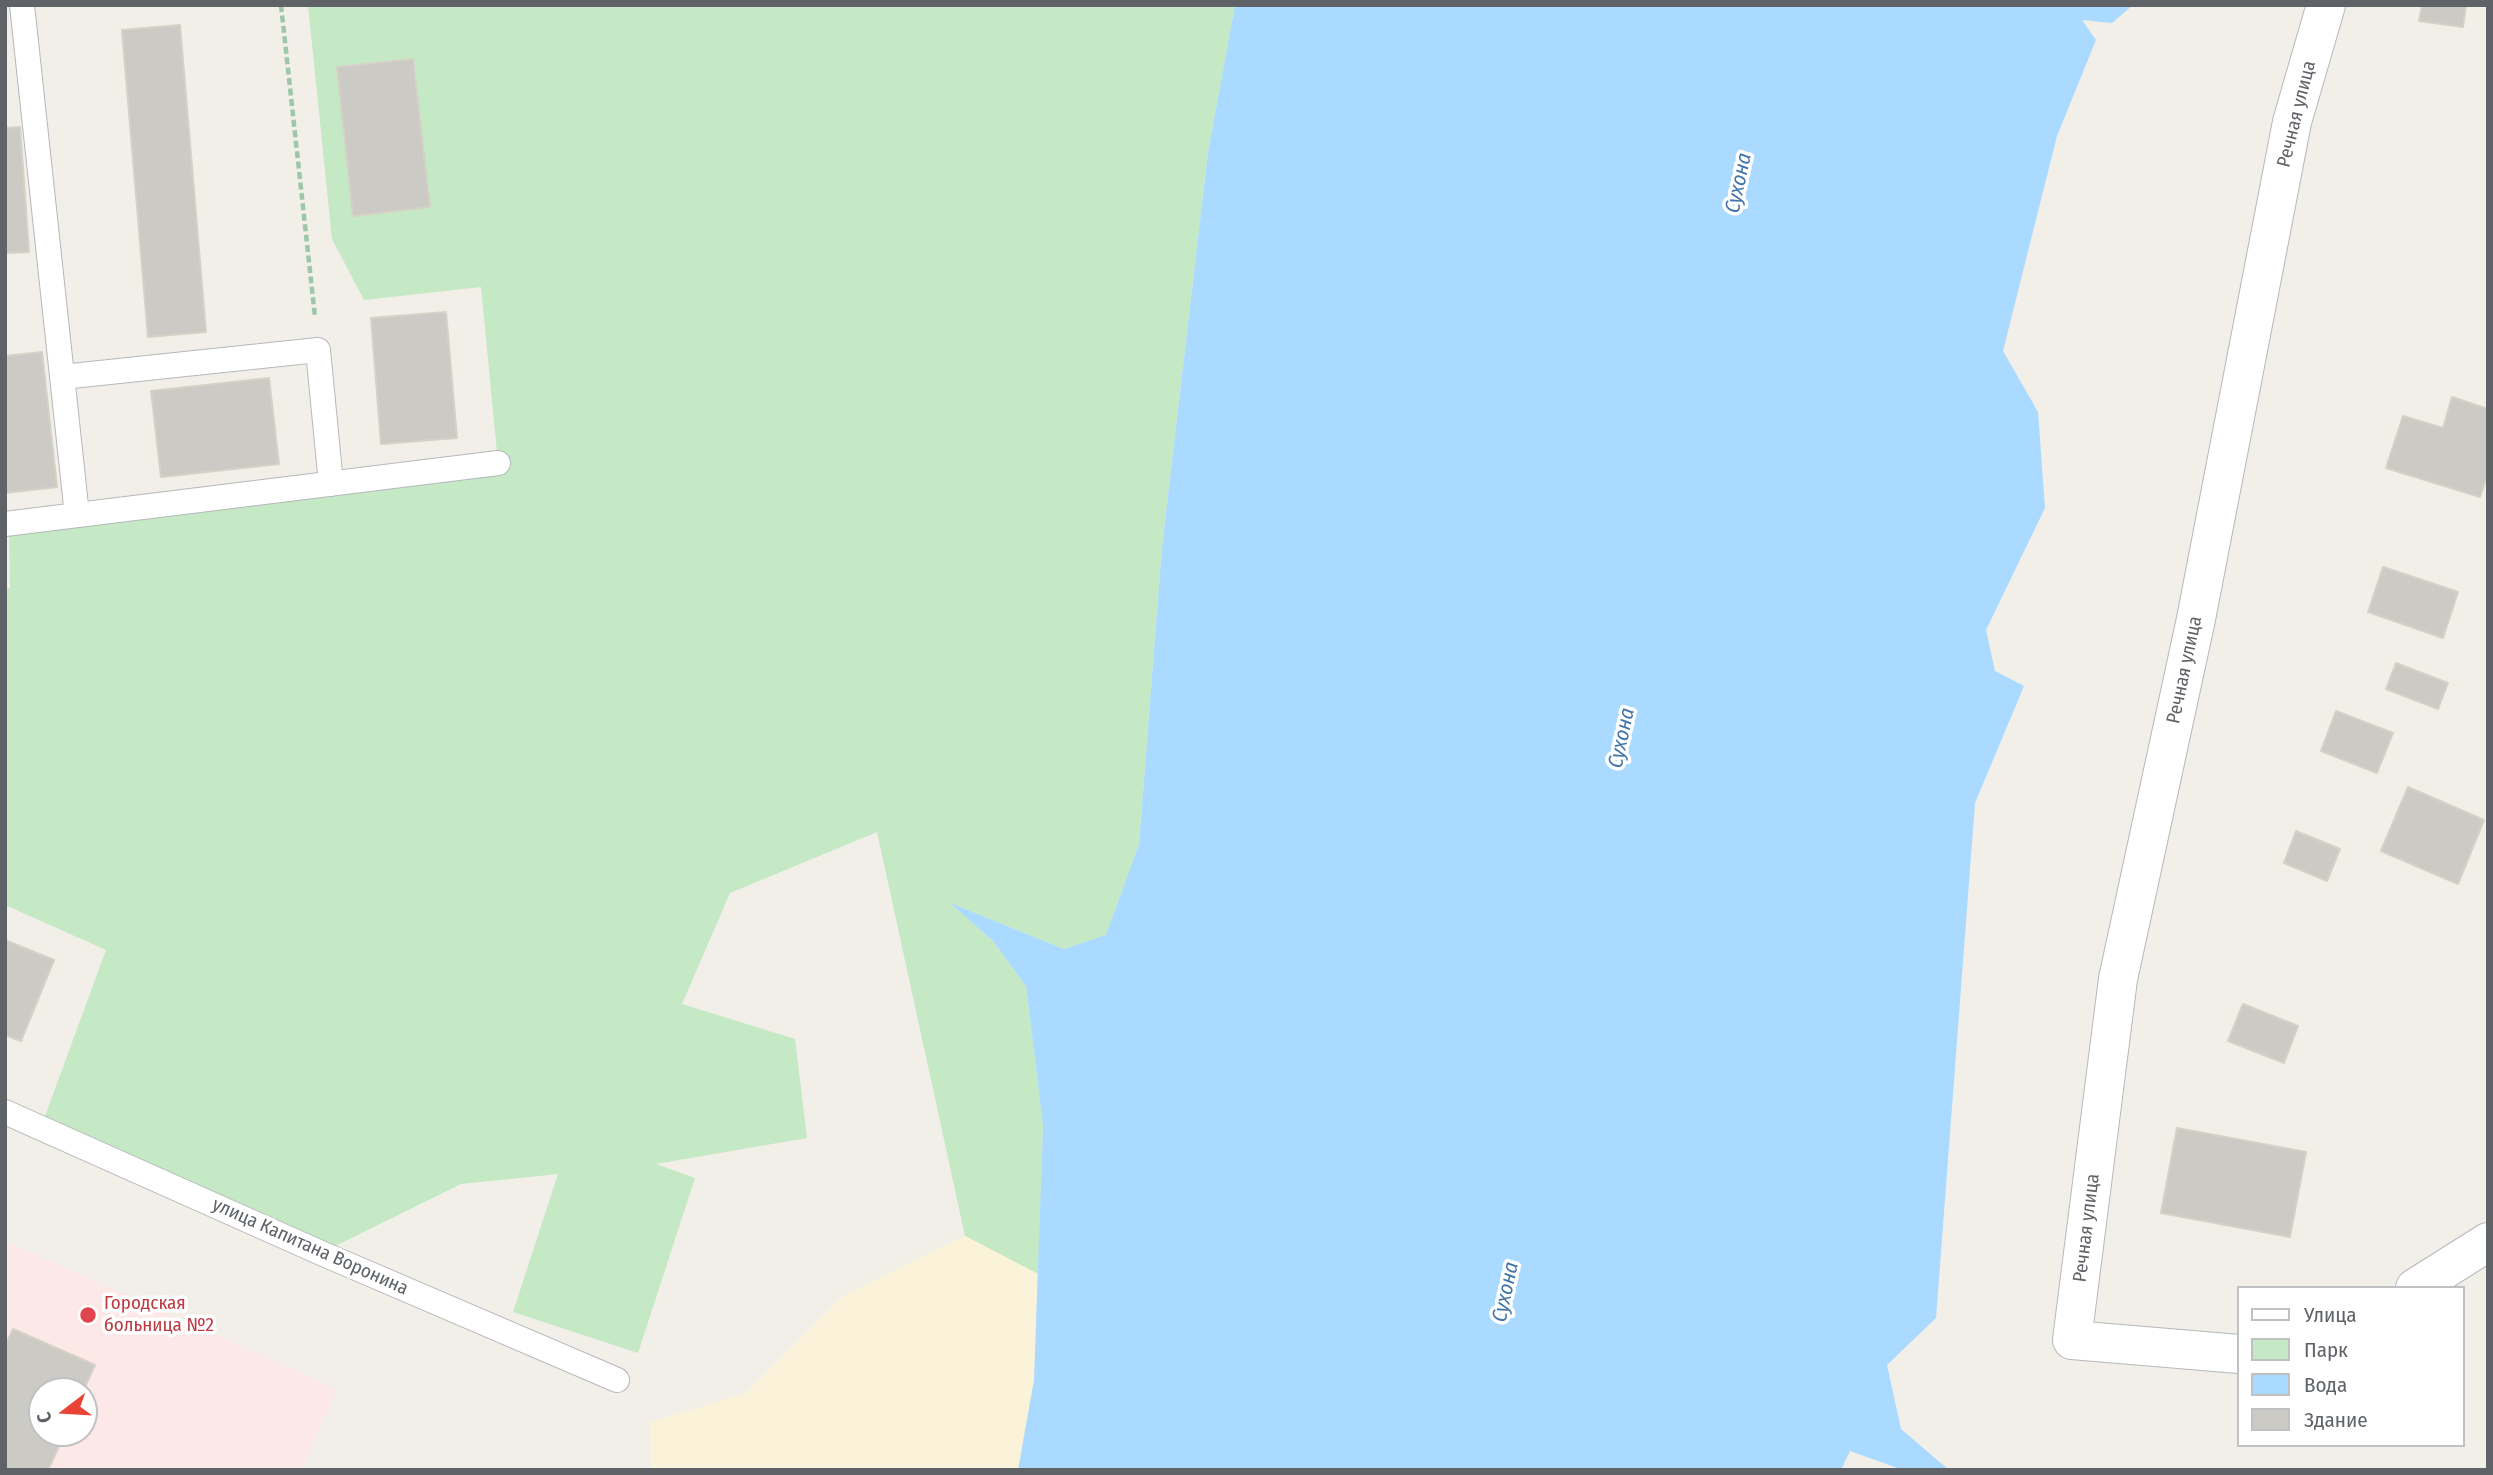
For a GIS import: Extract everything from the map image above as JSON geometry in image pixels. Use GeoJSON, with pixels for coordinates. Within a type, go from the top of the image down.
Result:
{"type":"FeatureCollection","features":[{"type":"Feature","properties":{"kind":"street","name":"Речная улица"},"geometry":{"type":"LineString","coordinates":[[2238,1354],[2072,1340],[2118,979],[2196,619],[2292,122],[2326,5]]}},
{"type":"Feature","properties":{"kind":"street"},"geometry":{"type":"LineString","coordinates":[[2418,1286],[2488,1242]]}},
{"type":"Feature","properties":{"kind":"lane"},"geometry":{"type":"LineString","coordinates":[[22,5],[77,515]]}},
{"type":"Feature","properties":{"kind":"lane"},"geometry":{"type":"LineString","coordinates":[[62,377],[318,350],[331,484]]}},
{"type":"Feature","properties":{"kind":"lane"},"geometry":{"type":"LineString","coordinates":[[5,524],[498,463]]}},
{"type":"Feature","properties":{"kind":"lane","name":"улица Капитана Воронина"},"geometry":{"type":"LineString","coordinates":[[5,1112],[321,1253],[617,1380]]}},
{"type":"Feature","properties":{"kind":"path"},"geometry":{"type":"LineString","coordinates":[[281,5],[318,350]]}},
{"type":"Feature","properties":{"kind":"shaded area","name":"Городская больница №2"},"geometry":{"type":"Polygon","coordinates":[[[5,1241],[337,1389],[302,1470],[5,1470],[5,1241]]]}},
{"type":"Feature","properties":{"kind":"green space"},"geometry":{"type":"Polygon","coordinates":[[[308,5],[1235,5],[1208,152],[1162,547],[1139,844],[1106,936],[1064,949],[952,904],[993,941],[1026,986],[1043,1125],[1038,1274],[965,1236],[877,832],[730,893],[682,1004],[795,1039],[807,1138],[656,1164],[695,1178],[638,1353],[513,1312],[558,1174],[461,1184],[321,1253],[41,1127],[106,950],[5,905],[5,590],[10,588],[9,523],[498,463],[481,287],[364,300],[332,239],[308,5]]]}},
{"type":"Feature","properties":{"kind":"sand"},"geometry":{"type":"Polygon","coordinates":[[[965,1236],[1038,1274],[1034,1380],[1018,1470],[651,1470],[650,1422],[746,1393],[844,1295],[965,1236]]]}},
{"type":"Feature","properties":{"kind":"water","name":"Сухона"},"geometry":{"type":"Polygon","coordinates":[[[1235,5],[2133,5],[2112,23],[2082,20],[2096,40],[2057,136],[2003,351],[2038,412],[2045,508],[1986,630],[1995,671],[2024,686],[1975,803],[1936,1318],[1887,1365],[1901,1429],[1949,1470],[1903,1470],[1850,1451],[1841,1470],[1018,1470],[1034,1380],[1043,1125],[1026,986],[993,941],[950,903],[1064,949],[1106,935],[1139,844],[1162,547],[1208,152],[1235,5]]]}},
{"type":"Feature","properties":{"kind":"building"},"geometry":{"type":"Polygon","coordinates":[[[2422,5],[2466,5],[2463,27],[2419,21],[2422,5]]]}},
{"type":"Feature","properties":{"kind":"building"},"geometry":{"type":"Polygon","coordinates":[[[180,25],[206,332],[148,337],[122,30],[180,25]]]}},
{"type":"Feature","properties":{"kind":"building"},"geometry":{"type":"Polygon","coordinates":[[[413,59],[430,207],[353,216],[337,67],[413,59]]]}},
{"type":"Feature","properties":{"kind":"building"},"geometry":{"type":"Polygon","coordinates":[[[20,127],[29,252],[5,253],[5,128],[20,127]]]}},
{"type":"Feature","properties":{"kind":"building"},"geometry":{"type":"Polygon","coordinates":[[[446,312],[457,438],[381,444],[371,318],[446,312]]]}},
{"type":"Feature","properties":{"kind":"building"},"geometry":{"type":"Polygon","coordinates":[[[42,352],[57,487],[5,493],[5,356],[42,352]]]}},
{"type":"Feature","properties":{"kind":"building"},"geometry":{"type":"Polygon","coordinates":[[[269,378],[279,464],[161,477],[151,391],[269,378]]]}},
{"type":"Feature","properties":{"kind":"building"},"geometry":{"type":"Polygon","coordinates":[[[2452,397],[2488,409],[2488,473],[2480,497],[2386,468],[2403,416],[2443,428],[2452,397]]]}},
{"type":"Feature","properties":{"kind":"building"},"geometry":{"type":"Polygon","coordinates":[[[2383,567],[2458,592],[2443,638],[2368,612],[2383,567]]]}},
{"type":"Feature","properties":{"kind":"building"},"geometry":{"type":"Polygon","coordinates":[[[2396,663],[2448,683],[2438,709],[2386,689],[2396,663]]]}},
{"type":"Feature","properties":{"kind":"building"},"geometry":{"type":"Polygon","coordinates":[[[2336,711],[2393,733],[2377,773],[2321,751],[2336,711]]]}},
{"type":"Feature","properties":{"kind":"building"},"geometry":{"type":"Polygon","coordinates":[[[2408,787],[2484,820],[2458,884],[2381,851],[2408,787]]]}},
{"type":"Feature","properties":{"kind":"building"},"geometry":{"type":"Polygon","coordinates":[[[2296,831],[2340,849],[2327,881],[2284,863],[2296,831]]]}},
{"type":"Feature","properties":{"kind":"building"},"geometry":{"type":"Polygon","coordinates":[[[5,940],[54,960],[21,1041],[5,1035],[5,940]]]}},
{"type":"Feature","properties":{"kind":"building"},"geometry":{"type":"Polygon","coordinates":[[[2243,1004],[2298,1026],[2284,1063],[2228,1041],[2243,1004]]]}},
{"type":"Feature","properties":{"kind":"building"},"geometry":{"type":"Polygon","coordinates":[[[2177,1128],[2306,1152],[2290,1237],[2161,1213],[2177,1128]]]}},
{"type":"Feature","properties":{"kind":"building"},"geometry":{"type":"Polygon","coordinates":[[[13,1329],[95,1365],[89,1377],[28,1377],[28,1447],[59,1447],[48,1470],[5,1470],[5,1346],[13,1329]]]}},
{"type":"Feature","properties":{"kind":"place","name":"Городская больница №2"},"geometry":{"type":"Point","coordinates":[88,1315]}}]}
